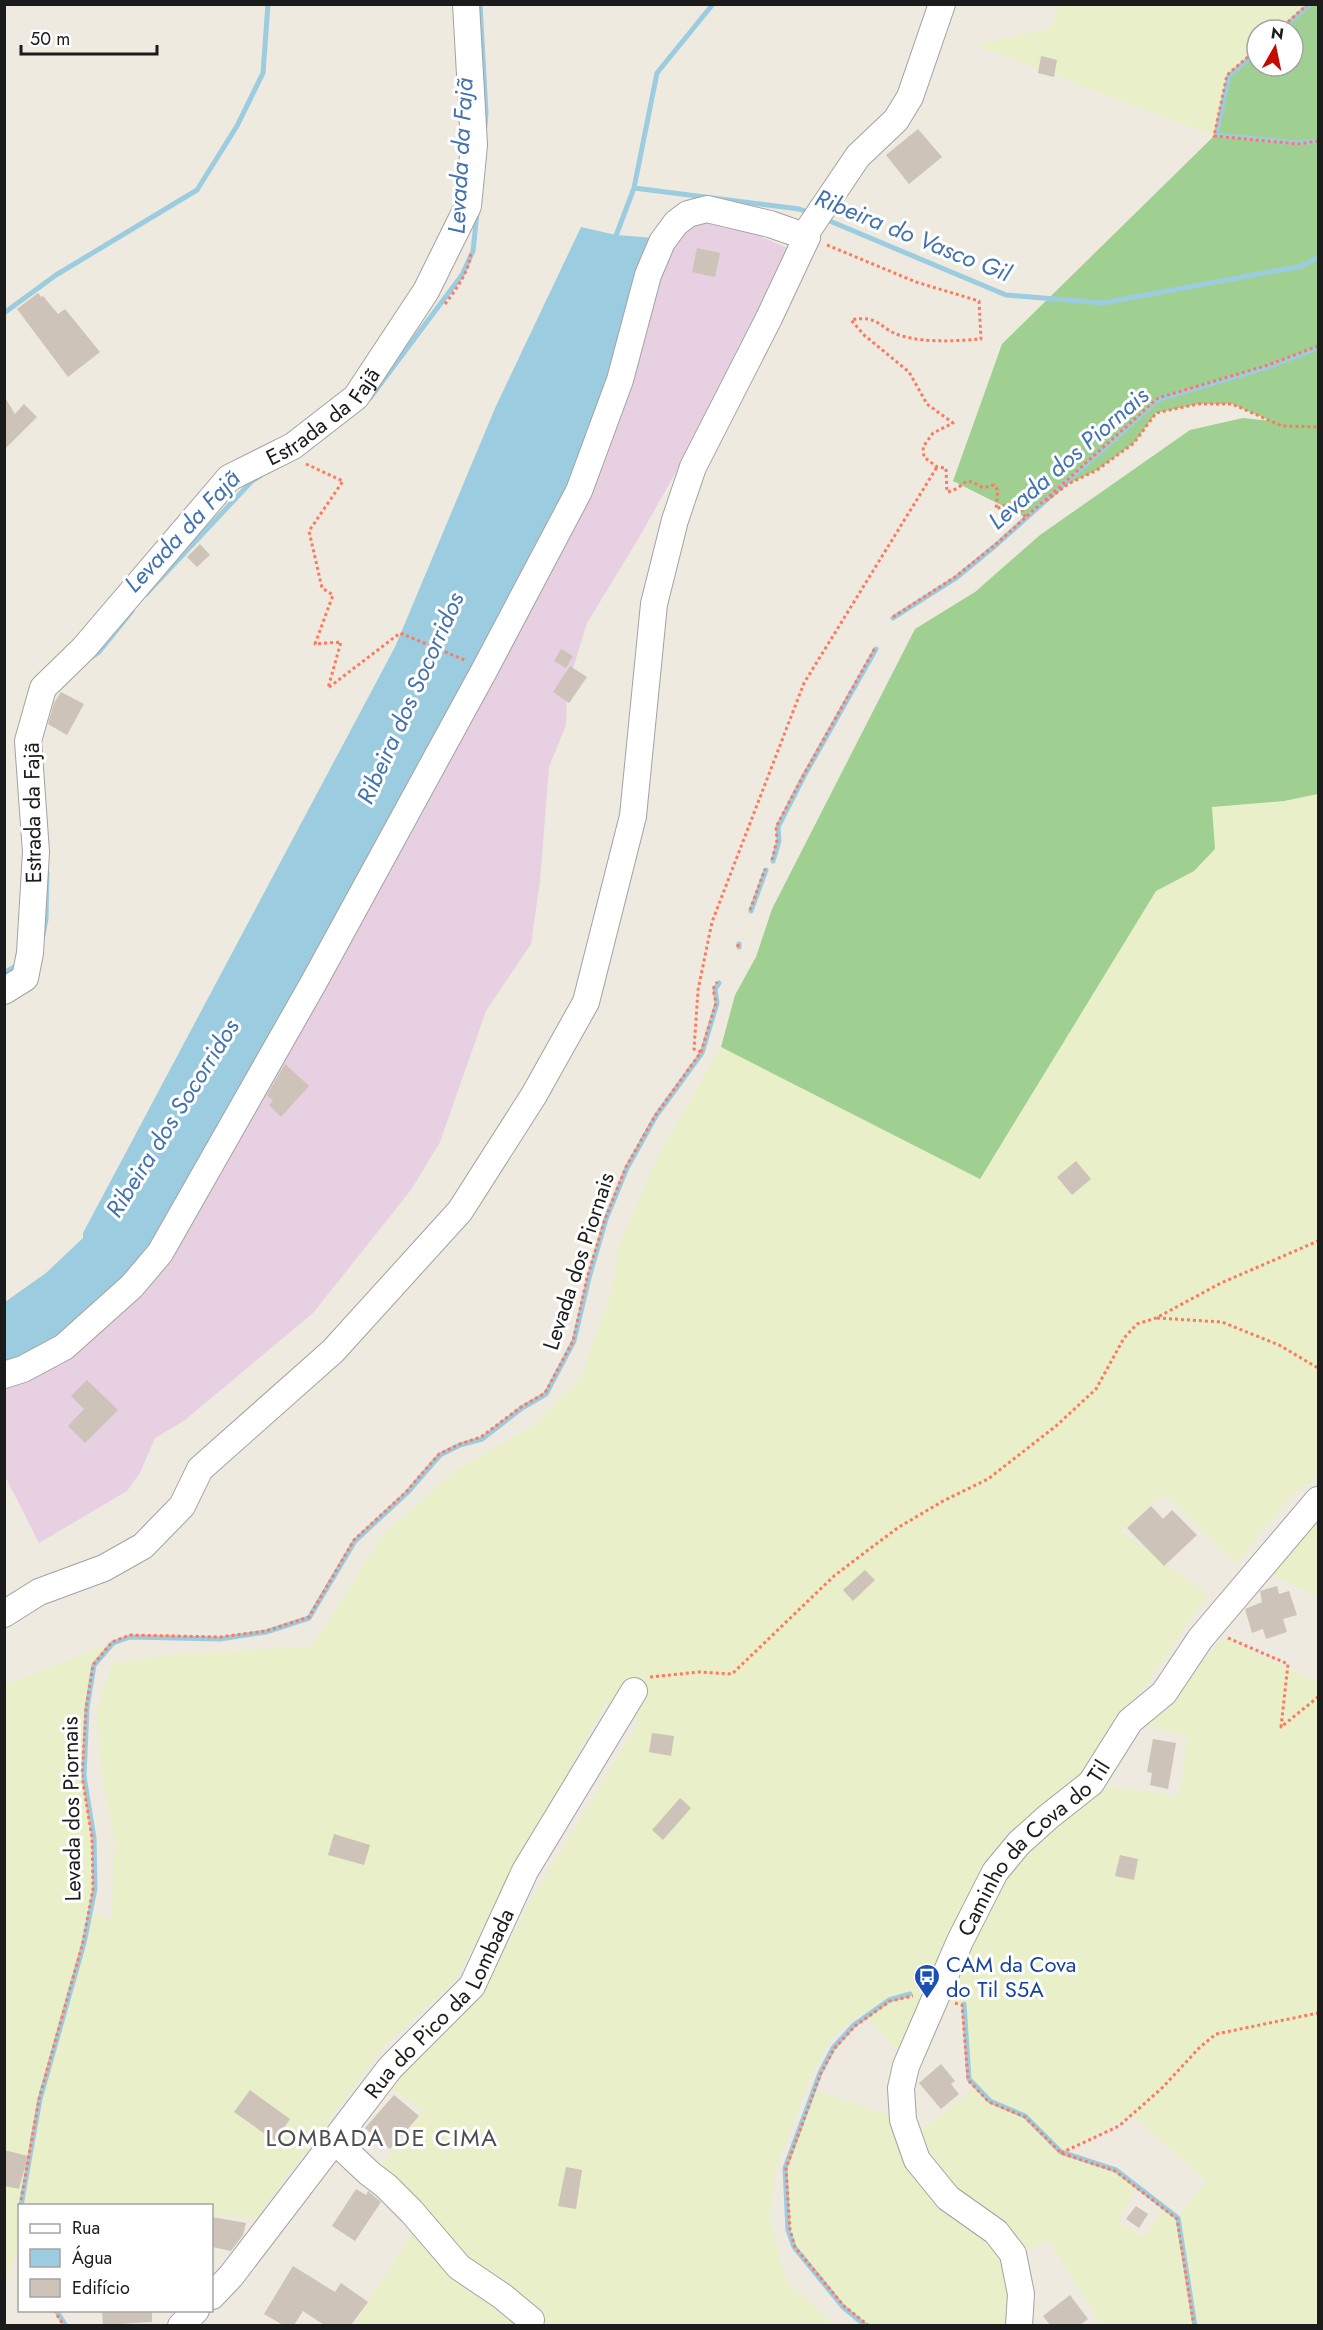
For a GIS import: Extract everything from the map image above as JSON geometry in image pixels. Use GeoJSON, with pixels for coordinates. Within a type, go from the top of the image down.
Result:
{"type":"FeatureCollection","features":[{"type":"Feature","properties":{"kind":"street","name":"Estrada da Fajã"},"geometry":{"type":"LineString","coordinates":[[4,991],[25,978],[30,952],[36,852],[28,741],[43,688],[84,648],[229,478],[293,446],[356,397],[426,291],[468,206],[474,145],[466,4]]}},
{"type":"Feature","properties":{"kind":"street"},"geometry":{"type":"LineString","coordinates":[[4,1614],[39,1592],[104,1568],[143,1546],[182,1506],[200,1468],[333,1351],[460,1211],[534,1095],[586,1002],[633,816],[654,604],[675,520],[693,466],[769,318],[806,235],[858,156],[896,120],[910,97],[942,4]]}},
{"type":"Feature","properties":{"kind":"street"},"geometry":{"type":"LineString","coordinates":[[4,1376],[23,1369],[64,1347],[132,1286],[160,1253],[314,982],[485,669],[579,491],[620,380],[648,275],[662,242],[676,223],[688,214],[707,209],[806,235]]}},
{"type":"Feature","properties":{"kind":"street","name":"Caminho da Cova do Til"},"geometry":{"type":"LineString","coordinates":[[1019,2325],[1021,2294],[1013,2254],[996,2232],[948,2198],[917,2160],[903,2121],[901,2088],[906,2066],[960,1941],[995,1872],[1019,1843],[1091,1783],[1130,1721],[1164,1693],[1209,1630],[1318,1500]]}},
{"type":"Feature","properties":{"kind":"street","name":"Rua do Pico da Lombada"},"geometry":{"type":"LineString","coordinates":[[213,2294],[231,2276],[390,2068],[472,1986],[525,1870],[634,1691]]}},
{"type":"Feature","properties":{"kind":"street"},"geometry":{"type":"LineString","coordinates":[[334,2140],[369,2173],[387,2186],[459,2267],[502,2296],[531,2320]]}},
{"type":"Feature","properties":{"kind":"street"},"geometry":{"type":"LineString","coordinates":[[181,2325],[194,2312]]}},
{"type":"Feature","properties":{"kind":"path"},"geometry":{"type":"LineString","coordinates":[[1292,18],[1308,4]]}},
{"type":"Feature","properties":{"kind":"path"},"geometry":{"type":"LineString","coordinates":[[1245,59],[1227,75],[1214,136],[1298,144],[1318,141]]}},
{"type":"Feature","properties":{"kind":"path"},"geometry":{"type":"LineString","coordinates":[[806,235],[916,282],[978,301],[981,339],[951,342],[917,338],[899,335],[883,324],[864,317],[851,320],[864,335],[909,372],[927,404],[953,423],[933,433],[923,447],[924,457],[937,467],[946,468],[947,492],[954,491],[966,480],[972,480],[983,488],[994,485],[998,490],[996,509],[1013,502],[1020,503],[1025,517]]}},
{"type":"Feature","properties":{"kind":"path"},"geometry":{"type":"LineString","coordinates":[[439,312],[460,284],[470,260],[471,248]]}},
{"type":"Feature","properties":{"kind":"path"},"geometry":{"type":"LineString","coordinates":[[892,617],[955,577],[995,545],[1158,398],[1268,365],[1318,346]]}},
{"type":"Feature","properties":{"kind":"path"},"geometry":{"type":"LineString","coordinates":[[1025,517],[1068,484],[1096,470],[1134,443],[1156,413],[1198,404],[1232,404],[1282,426],[1318,427]]}},
{"type":"Feature","properties":{"kind":"path"},"geometry":{"type":"LineString","coordinates":[[293,446],[294,457],[297,460],[343,481],[309,531],[322,588],[333,595],[315,644],[341,642],[328,688],[400,633],[485,669]]}},
{"type":"Feature","properties":{"kind":"path"},"geometry":{"type":"LineString","coordinates":[[701,1052],[694,1049],[698,990],[712,922],[804,683],[937,467]]}},
{"type":"Feature","properties":{"kind":"path"},"geometry":{"type":"LineString","coordinates":[[772,860],[777,840],[776,827],[875,648]]}},
{"type":"Feature","properties":{"kind":"path"},"geometry":{"type":"LineString","coordinates":[[750,910],[765,869]]}},
{"type":"Feature","properties":{"kind":"path","name":"Levada dos Piornais"},"geometry":{"type":"LineString","coordinates":[[20,2204],[39,2099],[83,1942],[93,1889],[92,1838],[82,1776],[86,1708],[93,1665],[112,1642],[130,1635],[220,1637],[266,1631],[309,1617],[354,1540],[406,1492],[439,1454],[481,1437],[521,1407],[545,1393],[573,1341],[587,1278],[604,1219],[626,1167],[655,1116],[701,1052],[716,1002],[713,989],[717,982]]}},
{"type":"Feature","properties":{"kind":"path"},"geometry":{"type":"LineString","coordinates":[[634,1691],[646,1677],[699,1672],[732,1674],[834,1576],[917,1517],[988,1479],[1056,1426],[1096,1389],[1124,1338],[1137,1324],[1156,1318],[1221,1283],[1318,1241]]}},
{"type":"Feature","properties":{"kind":"path"},"geometry":{"type":"LineString","coordinates":[[1156,1318],[1221,1322],[1279,1345],[1318,1368]]}},
{"type":"Feature","properties":{"kind":"path"},"geometry":{"type":"LineString","coordinates":[[1209,1630],[1288,1664],[1281,1727],[1318,1697]]}},
{"type":"Feature","properties":{"kind":"path"},"geometry":{"type":"LineString","coordinates":[[869,2325],[844,2306],[795,2247],[790,2230],[786,2168],[821,2073],[834,2049],[855,2026],[890,2001],[910,1995],[962,2005],[968,2080],[989,2102],[1024,2117],[1060,2153],[1115,2171],[1177,2219],[1194,2325]]}},
{"type":"Feature","properties":{"kind":"path"},"geometry":{"type":"LineString","coordinates":[[1060,2153],[1119,2127],[1216,2034],[1318,2013]]}},
{"type":"Feature","properties":{"kind":"path"},"geometry":{"type":"LineString","coordinates":[[55,2312],[64,2325]]}},
{"type":"Feature","properties":{"kind":"shaded area"},"geometry":{"type":"Polygon","coordinates":[[[700,221],[733,224],[787,248],[706,419],[637,541],[587,623],[567,688],[566,725],[549,767],[540,881],[531,944],[486,1011],[440,1142],[411,1190],[313,1313],[185,1420],[155,1438],[140,1473],[127,1491],[39,1543],[5,1476],[5,1384],[144,1287],[245,1129],[372,892],[648,293],[679,237],[700,221]]]}},
{"type":"Feature","properties":{"kind":"green space"},"geometry":{"type":"Polygon","coordinates":[[[1308,4],[1318,5],[1318,794],[1284,801],[1212,807],[1215,849],[1194,871],[1156,891],[980,1179],[721,1047],[735,995],[756,957],[772,909],[915,629],[975,592],[1040,535],[1190,430],[1243,418],[1271,421],[1232,404],[1198,404],[1156,413],[1134,443],[1097,470],[1068,484],[1025,517],[953,481],[1002,344],[1214,136],[1227,75],[1245,59],[1245,78],[1305,78],[1305,18],[1292,18],[1308,4]]]}},
{"type":"Feature","properties":{"kind":"green space"},"geometry":{"type":"Polygon","coordinates":[[[1059,5],[1308,5],[1293,18],[1245,18],[1245,59],[1227,75],[1214,136],[975,45],[1051,28],[1059,5]]]}},
{"type":"Feature","properties":{"kind":"green space"},"geometry":{"type":"Polygon","coordinates":[[[1318,794],[1318,1475],[1290,1497],[1236,1564],[1164,1494],[1121,1531],[1208,1594],[1087,1769],[994,1852],[903,2056],[862,2012],[832,2037],[811,2077],[775,2170],[770,2221],[786,2280],[834,2325],[353,2325],[425,2214],[378,2171],[424,2110],[389,2087],[484,1986],[545,1876],[640,1721],[606,1702],[456,1979],[383,2047],[256,2218],[213,2214],[213,2204],[18,2204],[18,2247],[6,2280],[4,1685],[121,1639],[93,1665],[86,1708],[82,1776],[92,1838],[93,1889],[89,1911],[111,1920],[115,1842],[100,1763],[97,1710],[112,1663],[169,1655],[312,1646],[385,1532],[458,1469],[536,1424],[582,1375],[611,1293],[619,1247],[656,1159],[721,1047],[980,1178],[1156,891],[1194,871],[1212,807],[1284,801],[1318,794]]]}},
{"type":"Feature","properties":{"kind":"green space"},"geometry":{"type":"Polygon","coordinates":[[[1318,1507],[1318,1597],[1267,1572],[1318,1507]]]}},
{"type":"Feature","properties":{"kind":"green space"},"geometry":{"type":"Polygon","coordinates":[[[1223,1638],[1316,1682],[1318,1680],[1318,2325],[1096,2325],[1099,2322],[1049,2241],[1013,2254],[1019,2325],[869,2325],[844,2306],[795,2247],[790,2230],[786,2168],[815,2090],[903,2120],[910,2139],[975,2088],[968,2080],[962,2005],[935,2000],[995,1872],[1091,1783],[1179,1796],[1188,1736],[1130,1721],[1206,1658],[1223,1638]],[[1132,2115],[1061,2153],[1115,2171],[1137,2188],[1117,2222],[1144,2238],[1163,2209],[1177,2219],[1206,2181],[1132,2115]]]}},
{"type":"Feature","properties":{"kind":"water"},"geometry":{"type":"Polygon","coordinates":[[[581,227],[616,235],[655,238],[575,488],[155,1253],[50,1349],[5,1367],[5,1302],[46,1273],[83,1238],[83,1233],[395,647],[496,406],[581,227]]]}},
{"type":"Feature","properties":{"kind":"building"},"geometry":{"type":"Polygon","coordinates":[[[1041,56],[1057,60],[1054,77],[1038,73],[1041,56]]]}},
{"type":"Feature","properties":{"kind":"building"},"geometry":{"type":"Polygon","coordinates":[[[918,129],[942,157],[909,184],[886,155],[918,129]]]}},
{"type":"Feature","properties":{"kind":"building"},"geometry":{"type":"Polygon","coordinates":[[[697,248],[720,253],[715,277],[692,272],[697,248]]]}},
{"type":"Feature","properties":{"kind":"building"},"geometry":{"type":"Polygon","coordinates":[[[38,293],[58,314],[65,309],[100,352],[68,377],[17,309],[38,293]]]}},
{"type":"Feature","properties":{"kind":"building"},"geometry":{"type":"Polygon","coordinates":[[[4,396],[15,414],[24,404],[37,417],[4,450],[4,396]]]}},
{"type":"Feature","properties":{"kind":"building"},"geometry":{"type":"Polygon","coordinates":[[[200,544],[210,555],[197,567],[187,557],[200,544]]]}},
{"type":"Feature","properties":{"kind":"building"},"geometry":{"type":"Polygon","coordinates":[[[561,649],[573,656],[566,668],[554,661],[561,649]]]}},
{"type":"Feature","properties":{"kind":"building"},"geometry":{"type":"Polygon","coordinates":[[[570,666],[587,677],[569,703],[553,692],[570,666]]]}},
{"type":"Feature","properties":{"kind":"building"},"geometry":{"type":"Polygon","coordinates":[[[61,692],[84,704],[67,735],[48,724],[54,703],[61,692]]]}},
{"type":"Feature","properties":{"kind":"building"},"geometry":{"type":"Polygon","coordinates":[[[285,1064],[309,1086],[281,1117],[269,1105],[273,1101],[267,1095],[285,1064]]]}},
{"type":"Feature","properties":{"kind":"building"},"geometry":{"type":"Polygon","coordinates":[[[1076,1161],[1091,1179],[1072,1195],[1057,1177],[1076,1161]]]}},
{"type":"Feature","properties":{"kind":"building"},"geometry":{"type":"Polygon","coordinates":[[[87,1380],[118,1410],[85,1443],[68,1426],[84,1409],[71,1396],[87,1380]]]}},
{"type":"Feature","properties":{"kind":"building"},"geometry":{"type":"Polygon","coordinates":[[[1151,1506],[1163,1519],[1172,1510],[1197,1535],[1164,1566],[1127,1528],[1151,1506]]]}},
{"type":"Feature","properties":{"kind":"building"},"geometry":{"type":"Polygon","coordinates":[[[865,1570],[875,1580],[853,1601],[843,1590],[865,1570]]]}},
{"type":"Feature","properties":{"kind":"building"},"geometry":{"type":"Polygon","coordinates":[[[1277,1586],[1279,1594],[1289,1591],[1297,1615],[1283,1619],[1287,1632],[1266,1639],[1263,1629],[1252,1633],[1245,1609],[1262,1602],[1260,1591],[1277,1586]]]}},
{"type":"Feature","properties":{"kind":"building"},"geometry":{"type":"Polygon","coordinates":[[[652,1733],[674,1736],[671,1756],[649,1752],[652,1733]]]}},
{"type":"Feature","properties":{"kind":"building"},"geometry":{"type":"Polygon","coordinates":[[[1153,1739],[1176,1743],[1168,1789],[1150,1785],[1152,1773],[1147,1772],[1153,1739]]]}},
{"type":"Feature","properties":{"kind":"building"},"geometry":{"type":"Polygon","coordinates":[[[680,1798],[691,1808],[663,1840],[652,1830],[680,1798]]]}},
{"type":"Feature","properties":{"kind":"building"},"geometry":{"type":"Polygon","coordinates":[[[334,1834],[370,1845],[364,1865],[328,1855],[334,1834]]]}},
{"type":"Feature","properties":{"kind":"building"},"geometry":{"type":"Polygon","coordinates":[[[1120,1855],[1138,1859],[1134,1880],[1115,1876],[1120,1855]]]}},
{"type":"Feature","properties":{"kind":"building"},"geometry":{"type":"Polygon","coordinates":[[[941,2064],[955,2081],[951,2084],[959,2094],[941,2109],[919,2083],[941,2064]]]}},
{"type":"Feature","properties":{"kind":"building"},"geometry":{"type":"Polygon","coordinates":[[[250,2090],[290,2119],[275,2141],[234,2112],[250,2090]]]}},
{"type":"Feature","properties":{"kind":"building"},"geometry":{"type":"Polygon","coordinates":[[[394,2095],[419,2116],[390,2149],[365,2128],[394,2095]]]}},
{"type":"Feature","properties":{"kind":"building"},"geometry":{"type":"Polygon","coordinates":[[[4,2150],[28,2156],[19,2189],[4,2186],[4,2150]]]}},
{"type":"Feature","properties":{"kind":"building"},"geometry":{"type":"Polygon","coordinates":[[[566,2167],[582,2170],[576,2209],[558,2206],[566,2167]]]}},
{"type":"Feature","properties":{"kind":"building"},"geometry":{"type":"Polygon","coordinates":[[[356,2189],[366,2195],[368,2191],[381,2202],[355,2241],[332,2226],[356,2189]]]}},
{"type":"Feature","properties":{"kind":"building"},"geometry":{"type":"Polygon","coordinates":[[[1136,2206],[1148,2214],[1139,2228],[1126,2219],[1136,2206]]]}},
{"type":"Feature","properties":{"kind":"building"},"geometry":{"type":"Polygon","coordinates":[[[213,2217],[246,2223],[243,2235],[231,2251],[213,2247],[213,2217]]]}},
{"type":"Feature","properties":{"kind":"building"},"geometry":{"type":"Polygon","coordinates":[[[293,2266],[335,2292],[341,2283],[368,2302],[351,2325],[324,2325],[303,2311],[294,2325],[283,2325],[264,2314],[293,2266]]]}},
{"type":"Feature","properties":{"kind":"building"},"geometry":{"type":"Polygon","coordinates":[[[1070,2295],[1088,2319],[1080,2325],[1050,2325],[1043,2316],[1070,2295]]]}},
{"type":"Feature","properties":{"kind":"building"},"geometry":{"type":"Polygon","coordinates":[[[102,2312],[152,2312],[152,2322],[103,2325],[102,2312]]]}},
{"type":"Feature","properties":{"kind":"waterway"},"geometry":{"type":"LineString","coordinates":[[4,313],[56,275],[197,190],[237,126],[263,73],[268,4]]}},
{"type":"Feature","properties":{"kind":"waterway","name":"Levada da Fajã"},"geometry":{"type":"LineString","coordinates":[[480,4],[485,126]]}},
{"type":"Feature","properties":{"kind":"waterway","name":"Ribeira dos Socorridos"},"geometry":{"type":"LineString","coordinates":[[614,241],[634,188],[657,73],[713,4]]}},
{"type":"Feature","properties":{"kind":"waterway","name":"Levada dos Piornais"},"geometry":{"type":"LineString","coordinates":[[1294,18],[1310,4]]}},
{"type":"Feature","properties":{"kind":"waterway","name":"Levada dos Piornais"},"geometry":{"type":"LineString","coordinates":[[1245,62],[1229,76],[1216,135],[1298,143],[1318,141]]}},
{"type":"Feature","properties":{"kind":"waterway","name":"Ribeira do Vasco Gil"},"geometry":{"type":"LineString","coordinates":[[634,188],[799,209],[811,213]]}},
{"type":"Feature","properties":{"kind":"waterway","name":"Levada da Fajã"},"geometry":{"type":"LineString","coordinates":[[370,398],[462,275],[473,251],[477,213]]}},
{"type":"Feature","properties":{"kind":"waterway","name":"Ribeira do Vasco Gil"},"geometry":{"type":"LineString","coordinates":[[825,219],[1006,295],[1103,303],[1302,266],[1318,257]]}},
{"type":"Feature","properties":{"kind":"waterway","name":"Levada dos Piornais"},"geometry":{"type":"LineString","coordinates":[[893,618],[956,578],[995,546],[1159,399],[1268,367],[1318,348]]}},
{"type":"Feature","properties":{"kind":"waterway","name":"Levada da Fajã"},"geometry":{"type":"LineString","coordinates":[[146,594],[252,481],[260,476]]}},
{"type":"Feature","properties":{"kind":"waterway","name":"Levada da Fajã"},"geometry":{"type":"LineString","coordinates":[[89,659],[99,652],[132,611]]}},
{"type":"Feature","properties":{"kind":"waterway","name":"Levada dos Piornais"},"geometry":{"type":"LineString","coordinates":[[773,861],[779,841],[778,827],[804,776],[876,649]]}},
{"type":"Feature","properties":{"kind":"waterway","name":"Levada dos Piornais"},"geometry":{"type":"LineString","coordinates":[[751,911],[766,870]]}},
{"type":"Feature","properties":{"kind":"waterway","name":"Levada da Fajã"},"geometry":{"type":"LineString","coordinates":[[43,935],[46,919],[47,873]]}},
{"type":"Feature","properties":{"kind":"waterway","name":"Levada da Fajã"},"geometry":{"type":"LineString","coordinates":[[4,973],[18,965]]}},
{"type":"Feature","properties":{"kind":"waterway","name":"Levada dos Piornais"},"geometry":{"type":"LineString","coordinates":[[21,2204],[40,2099],[84,1943],[95,1889],[94,1838],[84,1776],[87,1708],[94,1665],[113,1643],[130,1637],[220,1639],[266,1632],[309,1618],[355,1541],[407,1493],[440,1455],[460,1445],[482,1439],[522,1408],[546,1394],[574,1341],[606,1219],[627,1168],[656,1116],[702,1053],[717,1003],[715,989],[719,983]]}},
{"type":"Feature","properties":{"kind":"waterway","name":"Levada dos Piornais"},"geometry":{"type":"LineString","coordinates":[[866,2326],[843,2307],[794,2247],[788,2230],[785,2168],[820,2073],[833,2048],[854,2025],[889,2000],[910,1994]]}},
{"type":"Feature","properties":{"kind":"waterway","name":"Levada dos Piornais"},"geometry":{"type":"LineString","coordinates":[[964,2004],[969,2079],[990,2101],[1025,2116],[1061,2152],[1116,2170],[1178,2218],[1195,2326]]}},
{"type":"Feature","properties":{"kind":"waterway","name":"Levada dos Piornais"},"geometry":{"type":"LineString","coordinates":[[57,2312],[66,2326]]}},
{"type":"Feature","properties":{"kind":"place","name":"CAM da Cova do Til S5A"},"geometry":{"type":"Point","coordinates":[927,2000]}},
{"type":"Feature","properties":{"kind":"district","name":"LOMBADA DE CIMA"},"geometry":{"type":"Point","coordinates":[382,2137]}}]}
